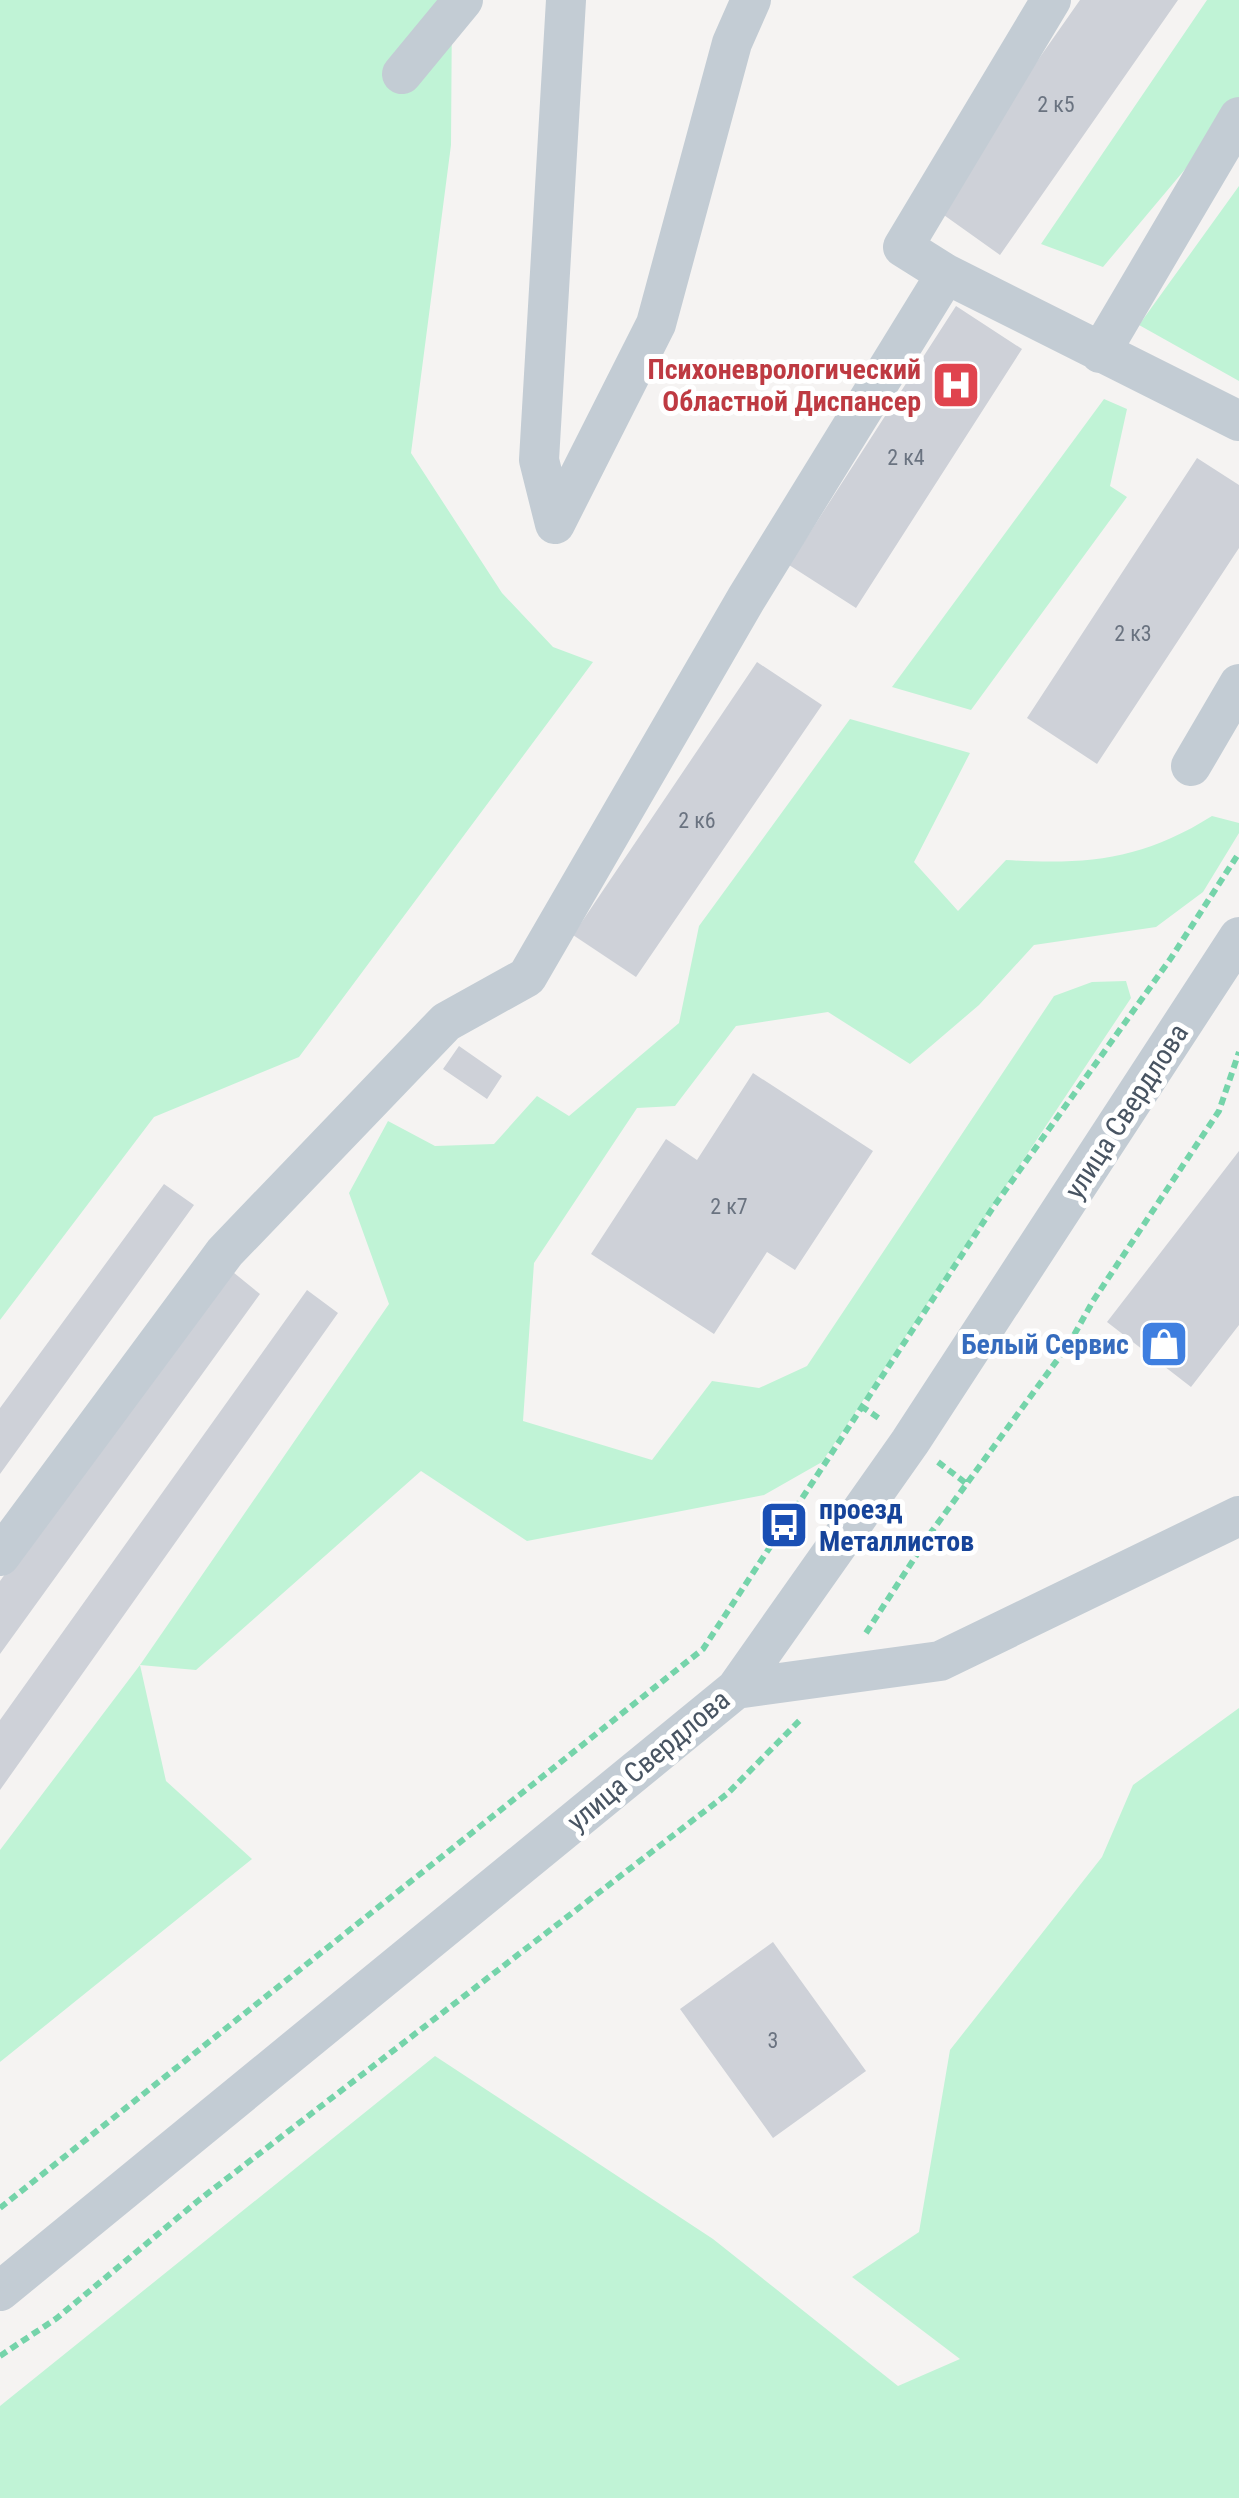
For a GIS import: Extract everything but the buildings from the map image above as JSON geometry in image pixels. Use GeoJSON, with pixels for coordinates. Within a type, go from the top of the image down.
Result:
{"type":"FeatureCollection","features":[{"type":"Feature","properties":{"kind":"street"},"geometry":{"type":"LineString","coordinates":[[402,74],[462,0]]}},
{"type":"Feature","properties":{"kind":"street"},"geometry":{"type":"LineString","coordinates":[[566,0],[538,460],[555,524],[656,324],[726,62],[751,0]]}},
{"type":"Feature","properties":{"kind":"street"},"geometry":{"type":"LineString","coordinates":[[1051,0],[903,247],[946,274],[1100,354],[1239,421]]}},
{"type":"Feature","properties":{"kind":"street"},"geometry":{"type":"LineString","coordinates":[[1100,354],[1239,118]]}},
{"type":"Feature","properties":{"kind":"street"},"geometry":{"type":"LineString","coordinates":[[0,1556],[225,1252],[446,1022],[526,978],[746,599],[946,274]]}},
{"type":"Feature","properties":{"kind":"street"},"geometry":{"type":"LineString","coordinates":[[1191,766],[1239,684]]}},
{"type":"Feature","properties":{"kind":"street","name":"улица Свердлова"},"geometry":{"type":"LineString","coordinates":[[0,2291],[736,1689],[910,1442],[1239,937]]}},
{"type":"Feature","properties":{"kind":"street"},"geometry":{"type":"LineString","coordinates":[[736,1689],[940,1661],[1239,1516]]}},
{"type":"Feature","properties":{"kind":"path"},"geometry":{"type":"LineString","coordinates":[[0,2208],[703,1650],[992,1210],[1171,958],[1239,853]]}},
{"type":"Feature","properties":{"kind":"green space"},"geometry":{"type":"Polygon","coordinates":[[[0,0],[452,0],[451,145],[411,453],[502,593],[553,647],[593,662],[299,1057],[154,1117],[0,1320],[0,0]]]}},
{"type":"Feature","properties":{"kind":"green space"},"geometry":{"type":"Polygon","coordinates":[[[1207,0],[1239,0],[1239,105],[1103,267],[1041,244],[1207,0]]]}},
{"type":"Feature","properties":{"kind":"green space"},"geometry":{"type":"Polygon","coordinates":[[[1239,186],[1239,381],[1139,325],[1239,186]]]}},
{"type":"Feature","properties":{"kind":"green space"},"geometry":{"type":"Polygon","coordinates":[[[1104,399],[1127,409],[1110,486],[1127,497],[971,710],[892,687],[1104,399]]]}},
{"type":"Feature","properties":{"kind":"green space"},"geometry":{"type":"Polygon","coordinates":[[[850,719],[970,753],[914,862],[958,911],[1006,860],[1088,860],[1137,851],[1212,816],[1239,823],[1239,833],[1203,892],[1156,927],[1034,945],[979,1005],[910,1064],[828,1012],[736,1026],[675,1106],[637,1108],[534,1263],[523,1421],[652,1460],[712,1381],[759,1388],[807,1366],[1054,996],[1092,982],[1126,981],[1131,998],[822,1462],[764,1495],[527,1541],[421,1471],[196,1670],[140,1665],[389,1304],[349,1193],[388,1121],[435,1146],[494,1144],[537,1096],[569,1116],[679,1023],[699,926],[850,719]]]}},
{"type":"Feature","properties":{"kind":"green space"},"geometry":{"type":"Polygon","coordinates":[[[140,1665],[166,1781],[252,1859],[0,2062],[0,1850],[140,1665]]]}},
{"type":"Feature","properties":{"kind":"green space"},"geometry":{"type":"Polygon","coordinates":[[[1239,1708],[1239,2498],[0,2498],[0,2406],[435,2056],[713,2239],[898,2386],[960,2359],[852,2277],[919,2232],[950,2050],[1102,1857],[1133,1785],[1239,1708]]]}},
{"type":"Feature","properties":{"kind":"place","name":"Психоневрологический Областной Диспансер"},"geometry":{"type":"Point","coordinates":[956,385]}},
{"type":"Feature","properties":{"kind":"place","name":"Белый Сервис"},"geometry":{"type":"Point","coordinates":[1164,1344]}},
{"type":"Feature","properties":{"kind":"place","name":"проезд Металлистов"},"geometry":{"type":"Point","coordinates":[784,1525]}}]}
